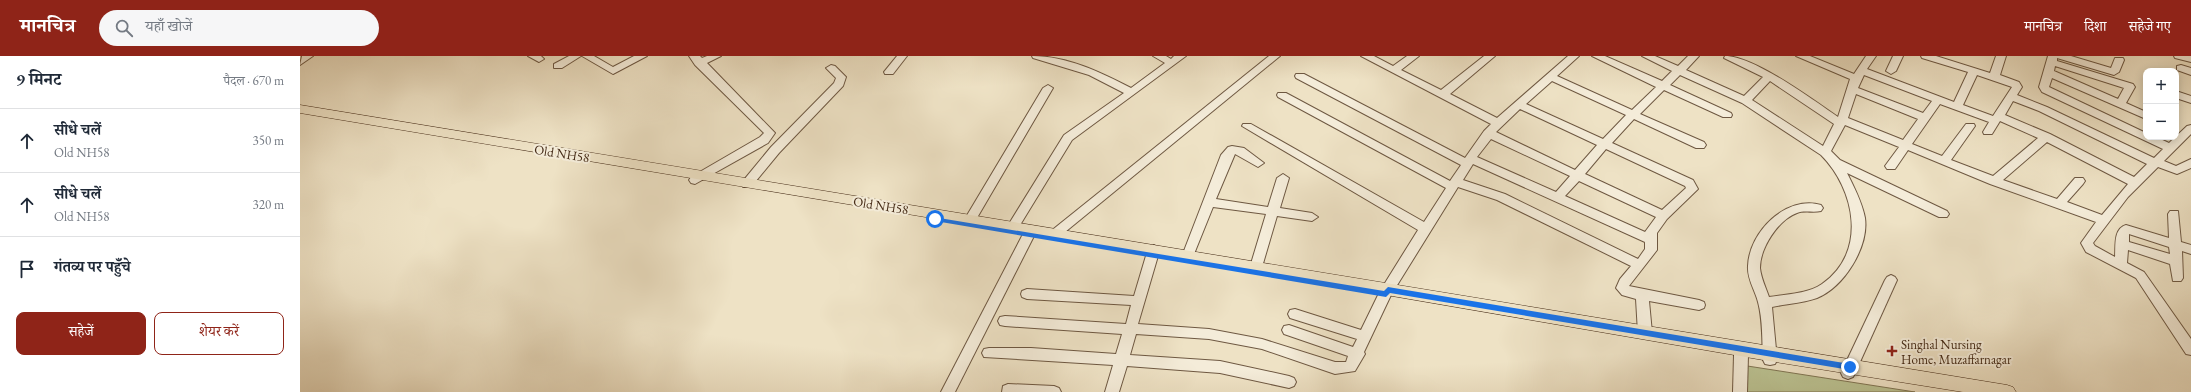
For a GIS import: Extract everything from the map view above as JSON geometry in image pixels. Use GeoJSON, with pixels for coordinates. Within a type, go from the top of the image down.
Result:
{"type":"FeatureCollection","features":[{"type":"Feature","properties":{"kind":"main road","name":"Old NH58"},"geometry":{"type":"LineString","coordinates":[[300,109],[1029,234],[1256,267],[1387,292]]}},
{"type":"Feature","properties":{"kind":"main road","name":"Old NH58"},"geometry":{"type":"LineString","coordinates":[[300,114],[1013,227],[1971,392]]}},
{"type":"Feature","properties":{"kind":"main road","name":"Old NH58"},"geometry":{"type":"LineString","coordinates":[[1652,336],[1742,355],[1769,357]]}},
{"type":"Feature","properties":{"kind":"main road","name":"Old NH58"},"geometry":{"type":"LineString","coordinates":[[1849,370],[2007,392]]}},
{"type":"Feature","properties":{"kind":"street"},"geometry":{"type":"LineString","coordinates":[[300,62],[308,56]]}},
{"type":"Feature","properties":{"kind":"street"},"geometry":{"type":"LineString","coordinates":[[558,66],[576,56]]}},
{"type":"Feature","properties":{"kind":"street"},"geometry":{"type":"LineString","coordinates":[[587,56],[613,71],[642,56]]}},
{"type":"Feature","properties":{"kind":"street"},"geometry":{"type":"LineString","coordinates":[[696,60],[716,56]]}},
{"type":"Feature","properties":{"kind":"street"},"geometry":{"type":"LineString","coordinates":[[889,72],[902,56]]}},
{"type":"Feature","properties":{"kind":"street"},"geometry":{"type":"LineString","coordinates":[[1037,56],[1093,73],[1131,92]]}},
{"type":"Feature","properties":{"kind":"street"},"geometry":{"type":"LineString","coordinates":[[1158,56],[1177,59]]}},
{"type":"Feature","properties":{"kind":"street"},"geometry":{"type":"LineString","coordinates":[[1055,234],[1275,56]]}},
{"type":"Feature","properties":{"kind":"street"},"geometry":{"type":"LineString","coordinates":[[1366,56],[1498,123]]}},
{"type":"Feature","properties":{"kind":"street"},"geometry":{"type":"LineString","coordinates":[[1394,70],[1414,56]]}},
{"type":"Feature","properties":{"kind":"street"},"geometry":{"type":"LineString","coordinates":[[1442,95],[1490,56]]}},
{"type":"Feature","properties":{"kind":"street"},"geometry":{"type":"LineString","coordinates":[[1005,321],[1209,334],[1239,339],[1341,369],[1350,367],[1358,354],[1387,292],[1424,228],[1488,133],[1574,56]]}},
{"type":"Feature","properties":{"kind":"street"},"geometry":{"type":"LineString","coordinates":[[1597,56],[1727,115]]}},
{"type":"Feature","properties":{"kind":"street"},"geometry":{"type":"LineString","coordinates":[[1558,198],[1604,144],[1694,56]]}},
{"type":"Feature","properties":{"kind":"street"},"geometry":{"type":"LineString","coordinates":[[1801,56],[1957,107],[1997,118],[2046,137],[2136,183]]}},
{"type":"Feature","properties":{"kind":"street"},"geometry":{"type":"LineString","coordinates":[[1891,71],[1898,56]]}},
{"type":"Feature","properties":{"kind":"street"},"geometry":{"type":"LineString","coordinates":[[1926,56],[2017,85],[1988,132]]}},
{"type":"Feature","properties":{"kind":"street"},"geometry":{"type":"LineString","coordinates":[[1994,77],[2001,56]]}},
{"type":"Feature","properties":{"kind":"street"},"geometry":{"type":"LineString","coordinates":[[1652,57],[1746,101],[1825,152],[1836,163],[1856,205],[1859,220],[1857,238],[1849,260],[1839,275],[1827,287],[1813,294],[1765,303]]}},
{"type":"Feature","properties":{"kind":"street"},"geometry":{"type":"LineString","coordinates":[[1825,152],[1841,122],[1852,89],[1866,57]]}},
{"type":"Feature","properties":{"kind":"street"},"geometry":{"type":"LineString","coordinates":[[1729,58],[1769,76],[1841,122],[1994,181],[2104,220]]}},
{"type":"Feature","properties":{"kind":"street"},"geometry":{"type":"LineString","coordinates":[[1013,227],[1068,138],[1177,59]]}},
{"type":"Feature","properties":{"kind":"street"},"geometry":{"type":"LineString","coordinates":[[696,60],[770,133],[764,140],[697,178]]}},
{"type":"Feature","properties":{"kind":"street"},"geometry":{"type":"LineString","coordinates":[[2053,61],[2114,72],[2119,60]]}},
{"type":"Feature","properties":{"kind":"street"},"geometry":{"type":"LineString","coordinates":[[2053,61],[2120,104],[2143,115]]}},
{"type":"Feature","properties":{"kind":"street"},"geometry":{"type":"LineString","coordinates":[[2053,61],[2129,86],[2130,88],[2120,104]]}},
{"type":"Feature","properties":{"kind":"street"},"geometry":{"type":"LineString","coordinates":[[2053,61],[2044,89],[2143,136]]}},
{"type":"Feature","properties":{"kind":"street"},"geometry":{"type":"LineString","coordinates":[[747,184],[781,145],[839,84],[841,77],[831,68]]}},
{"type":"Feature","properties":{"kind":"street"},"geometry":{"type":"LineString","coordinates":[[1957,107],[1974,71]]}},
{"type":"Feature","properties":{"kind":"street"},"geometry":{"type":"LineString","coordinates":[[1300,76],[1468,161],[1558,198],[1651,240]]}},
{"type":"Feature","properties":{"kind":"street"},"geometry":{"type":"LineString","coordinates":[[1746,101],[1769,76]]}},
{"type":"Feature","properties":{"kind":"street"},"geometry":{"type":"LineString","coordinates":[[1551,77],[1635,114],[1700,145]]}},
{"type":"Feature","properties":{"kind":"street"},"geometry":{"type":"LineString","coordinates":[[970,220],[1048,88]]}},
{"type":"Feature","properties":{"kind":"street"},"geometry":{"type":"LineString","coordinates":[[1852,89],[1925,118]]}},
{"type":"Feature","properties":{"kind":"street"},"geometry":{"type":"LineString","coordinates":[[1282,95],[1454,184],[1501,197],[1640,265]]}},
{"type":"Feature","properties":{"kind":"street"},"geometry":{"type":"LineString","coordinates":[[2179,95],[2191,100]]}},
{"type":"Feature","properties":{"kind":"street"},"geometry":{"type":"LineString","coordinates":[[2011,96],[2155,162],[2177,170],[2191,163]]}},
{"type":"Feature","properties":{"kind":"street"},"geometry":{"type":"LineString","coordinates":[[1891,166],[1938,100]]}},
{"type":"Feature","properties":{"kind":"street"},"geometry":{"type":"LineString","coordinates":[[1519,105],[1692,185],[1692,189],[1663,216],[1653,229],[1651,240],[1652,250],[1624,282],[1622,288],[1627,292],[1699,305]]}},
{"type":"Feature","properties":{"kind":"street"},"geometry":{"type":"LineString","coordinates":[[2066,120],[2082,106]]}},
{"type":"Feature","properties":{"kind":"street"},"geometry":{"type":"LineString","coordinates":[[1247,126],[1424,228]]}},
{"type":"Feature","properties":{"kind":"street"},"geometry":{"type":"LineString","coordinates":[[1944,161],[1970,126]]}},
{"type":"Feature","properties":{"kind":"street"},"geometry":{"type":"LineString","coordinates":[[2184,130],[2170,148],[2136,183],[2086,243],[2087,246],[2094,252],[2121,264],[2146,280],[2191,350]]}},
{"type":"Feature","properties":{"kind":"street"},"geometry":{"type":"LineString","coordinates":[[1488,133],[1663,216]]}},
{"type":"Feature","properties":{"kind":"street"},"geometry":{"type":"LineString","coordinates":[[1994,181],[2046,137]]}},
{"type":"Feature","properties":{"kind":"street"},"geometry":{"type":"LineString","coordinates":[[2153,140],[2170,148]]}},
{"type":"Feature","properties":{"kind":"street"},"geometry":{"type":"LineString","coordinates":[[1188,256],[1229,152],[1232,150],[1240,151],[1258,163]]}},
{"type":"Feature","properties":{"kind":"street"},"geometry":{"type":"LineString","coordinates":[[1836,163],[1944,214]]}},
{"type":"Feature","properties":{"kind":"street"},"geometry":{"type":"LineString","coordinates":[[1256,267],[1283,178]]}},
{"type":"Feature","properties":{"kind":"street"},"geometry":{"type":"LineString","coordinates":[[2059,204],[2079,181]]}},
{"type":"Feature","properties":{"kind":"street"},"geometry":{"type":"LineString","coordinates":[[1208,202],[1312,217]]}},
{"type":"Feature","properties":{"kind":"street"},"geometry":{"type":"LineString","coordinates":[[1769,357],[1765,303],[1755,276],[1755,258],[1758,248],[1777,219],[1795,209],[1817,208]]}},
{"type":"Feature","properties":{"kind":"street"},"geometry":{"type":"LineString","coordinates":[[2174,214],[2174,244],[2177,278]]}},
{"type":"Feature","properties":{"kind":"street"},"geometry":{"type":"LineString","coordinates":[[2121,264],[2123,232],[2131,229],[2191,250]]}},
{"type":"Feature","properties":{"kind":"street"},"geometry":{"type":"LineString","coordinates":[[948,392],[1029,234]]}},
{"type":"Feature","properties":{"kind":"street"},"geometry":{"type":"LineString","coordinates":[[2122,244],[2176,261]]}},
{"type":"Feature","properties":{"kind":"street"},"geometry":{"type":"LineString","coordinates":[[1112,392],[1153,252]]}},
{"type":"Feature","properties":{"kind":"street"},"geometry":{"type":"LineString","coordinates":[[1849,370],[1891,280]]}},
{"type":"Feature","properties":{"kind":"street"},"geometry":{"type":"LineString","coordinates":[[1027,294],[1138,301]]}},
{"type":"Feature","properties":{"kind":"street"},"geometry":{"type":"LineString","coordinates":[[1642,295],[1652,336]]}},
{"type":"Feature","properties":{"kind":"street"},"geometry":{"type":"LineString","coordinates":[[1295,314],[1366,337]]}},
{"type":"Feature","properties":{"kind":"street"},"geometry":{"type":"LineString","coordinates":[[1289,330],[1358,354]]}},
{"type":"Feature","properties":{"kind":"street"},"geometry":{"type":"LineString","coordinates":[[989,353],[1031,353],[1220,367],[1289,382]]}},
{"type":"Feature","properties":{"kind":"street"},"geometry":{"type":"LineString","coordinates":[[1740,392],[1742,355]]}},
{"type":"Feature","properties":{"kind":"street"},"geometry":{"type":"LineString","coordinates":[[1008,390],[1054,392]]}},
{"type":"Feature","properties":{"kind":"green space"},"geometry":{"type":"Polygon","coordinates":[[[1741,365],[1915,392],[1741,392],[1741,365]]]}},
{"type":"Feature","properties":{"kind":"place","name":"Singhal Nursing Home, Muzaffarnagar"},"geometry":{"type":"Point","coordinates":[1892,351]}},
{"type":"Feature","properties":{"kind":"route"},"geometry":{"type":"LineString","coordinates":[[935,219],[1386,294],[1388,290],[1850,367]]}}]}
